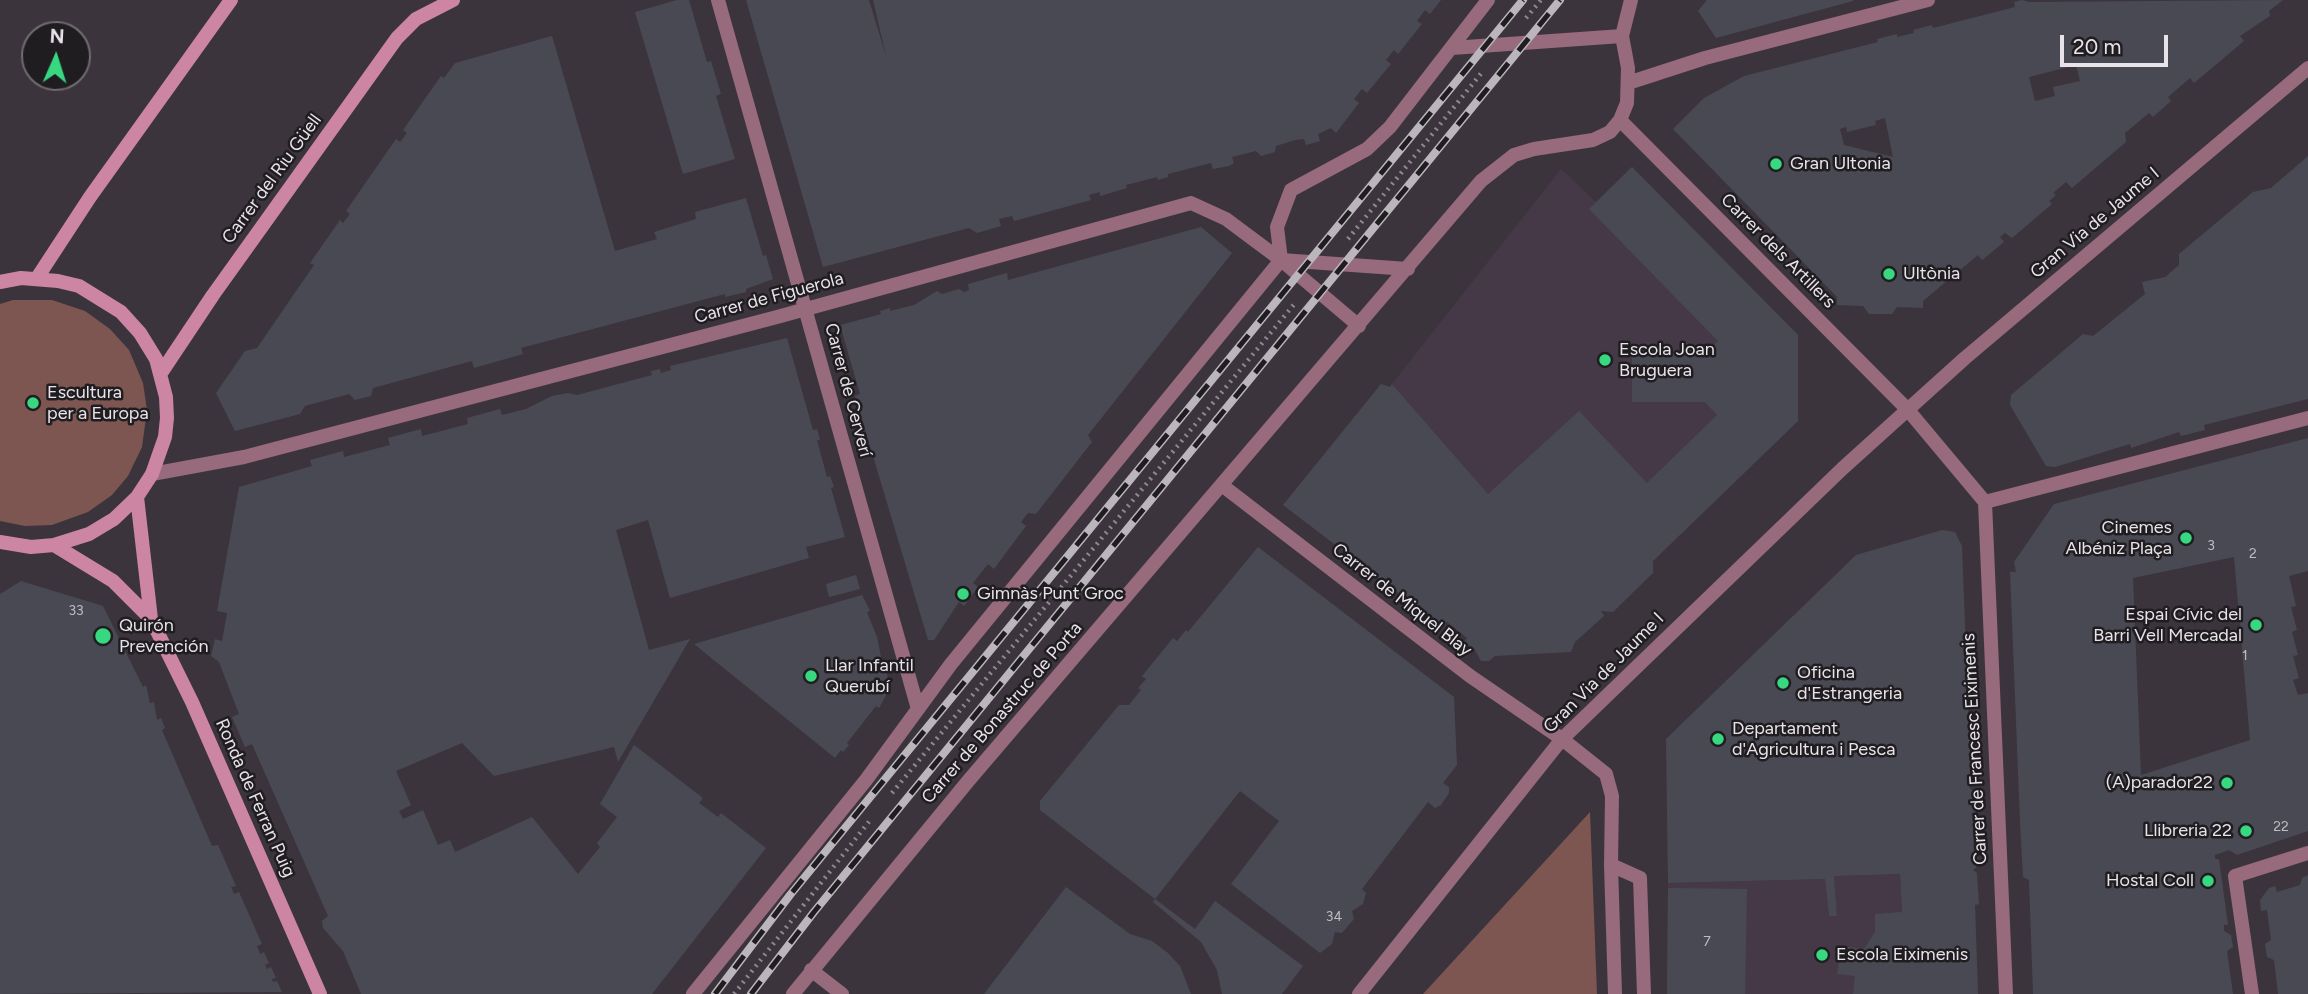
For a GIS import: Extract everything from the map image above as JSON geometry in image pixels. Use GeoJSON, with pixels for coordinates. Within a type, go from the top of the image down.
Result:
{"type":"FeatureCollection","features":[{"type":"Feature","properties":{"kind":"main road"},"geometry":{"type":"LineString","coordinates":[[37,278],[231,0]]}},
{"type":"Feature","properties":{"kind":"main road"},"geometry":{"type":"LineString","coordinates":[[423,15],[426,0]]}},
{"type":"Feature","properties":{"kind":"main road","name":"Carrer del Riu Güell"},"geometry":{"type":"LineString","coordinates":[[161,373],[397,38],[423,15],[453,0]]}},
{"type":"Feature","properties":{"kind":"main road"},"geometry":{"type":"LineString","coordinates":[[0,282],[37,278],[79,286],[121,312],[152,350],[161,373],[167,418],[165,436],[152,474],[137,497],[102,528],[54,545],[31,547],[0,542]]}},
{"type":"Feature","properties":{"kind":"main road","name":"Ronda de Ferran Puig"},"geometry":{"type":"LineString","coordinates":[[137,497],[151,619]]}},
{"type":"Feature","properties":{"kind":"main road","name":"Ronda de Ferran Puig"},"geometry":{"type":"LineString","coordinates":[[54,545],[113,581],[151,619],[192,702],[320,994]]}},
{"type":"Feature","properties":{"kind":"street","name":"Carrer de Cerverí"},"geometry":{"type":"LineString","coordinates":[[718,0],[918,709]]}},
{"type":"Feature","properties":{"kind":"street"},"geometry":{"type":"LineString","coordinates":[[693,994],[866,780],[918,709],[1169,393],[1281,260],[1277,227],[1291,190],[1367,149],[1390,127],[1452,48],[1475,6],[1488,0]]}},
{"type":"Feature","properties":{"kind":"street"},"geometry":{"type":"LineString","coordinates":[[1620,120],[1627,103],[1628,83],[1622,36],[1631,0]]}},
{"type":"Feature","properties":{"kind":"street"},"geometry":{"type":"LineString","coordinates":[[1628,83],[1705,58],[1928,0]]}},
{"type":"Feature","properties":{"kind":"street"},"geometry":{"type":"LineString","coordinates":[[1452,48],[1622,36]]}},
{"type":"Feature","properties":{"kind":"street","name":"Gran Via de Jaume I"},"geometry":{"type":"LineString","coordinates":[[1359,994],[1562,739],[1838,473],[1965,358],[2308,68]]}},
{"type":"Feature","properties":{"kind":"street","name":"Carrer dels Artillers"},"geometry":{"type":"LineString","coordinates":[[1620,120],[1908,410]]}},
{"type":"Feature","properties":{"kind":"street","name":"Carrer de Bonastruc de Porta"},"geometry":{"type":"LineString","coordinates":[[793,994],[969,780],[1481,181],[1514,155],[1534,149],[1593,140],[1610,132],[1620,120]]}},
{"type":"Feature","properties":{"kind":"street","name":"Carrer de Figuerola"},"geometry":{"type":"LineString","coordinates":[[152,474],[244,457],[1191,203],[1226,219],[1281,260],[1359,326]]}},
{"type":"Feature","properties":{"kind":"street"},"geometry":{"type":"LineString","coordinates":[[1281,260],[1408,269]]}},
{"type":"Feature","properties":{"kind":"street"},"geometry":{"type":"LineString","coordinates":[[1908,410],[1985,502],[2308,418]]}},
{"type":"Feature","properties":{"kind":"street","name":"Carrer de Miquel Blay"},"geometry":{"type":"LineString","coordinates":[[1223,486],[1470,676],[1562,739],[1606,774],[1612,796],[1615,994]]}},
{"type":"Feature","properties":{"kind":"street","name":"Carrer de Francesc Eiximenis"},"geometry":{"type":"LineString","coordinates":[[1985,502],[2006,994]]}},
{"type":"Feature","properties":{"kind":"street"},"geometry":{"type":"LineString","coordinates":[[2252,994],[2235,876],[2308,853]]}},
{"type":"Feature","properties":{"kind":"street"},"geometry":{"type":"LineString","coordinates":[[1611,864],[1640,878],[1644,994]]}},
{"type":"Feature","properties":{"kind":"street"},"geometry":{"type":"LineString","coordinates":[[811,970],[842,994]]}},
{"type":"Feature","properties":{"kind":"path"},"geometry":{"type":"LineString","coordinates":[[886,800],[1328,264],[1504,44]]}},
{"type":"Feature","properties":{"kind":"path"},"geometry":{"type":"LineString","coordinates":[[734,994],[878,811]]}},
{"type":"Feature","properties":{"kind":"shaded area","name":"Escola Joan Bruguera"},"geometry":{"type":"Polygon","coordinates":[[[1632,167],[1798,335],[1798,421],[1653,561],[1575,415],[1488,494],[1392,384],[1561,169],[1596,202],[1632,167]]]}},
{"type":"Feature","properties":{"kind":"shaded area"},"geometry":{"type":"Polygon","coordinates":[[[13,300],[52,300],[85,311],[110,329],[129,350],[143,383],[147,410],[142,447],[128,476],[112,495],[88,512],[52,525],[25,526],[0,521],[0,304],[13,300]]]}},
{"type":"Feature","properties":{"kind":"shaded area"},"geometry":{"type":"Polygon","coordinates":[[[1590,812],[1597,994],[1423,994],[1590,812]]]}},
{"type":"Feature","properties":{"kind":"shaded area","name":"Escola Eiximenis"},"geometry":{"type":"Polygon","coordinates":[[[1900,874],[1902,912],[1975,908],[1978,994],[1667,994],[1668,883],[1825,879],[1829,916],[1837,916],[1834,876],[1900,874]]]}},
{"type":"Feature","properties":{"kind":"building"},"geometry":{"type":"Polygon","coordinates":[[[677,0],[689,0],[707,62],[711,61],[721,94],[716,96],[735,159],[683,174],[635,12],[677,0]]]}},
{"type":"Feature","properties":{"kind":"building"},"geometry":{"type":"Polygon","coordinates":[[[746,0],[869,0],[886,56],[873,0],[1441,0],[1430,14],[1425,10],[1417,21],[1422,24],[1398,54],[1394,50],[1386,60],[1391,64],[1367,93],[1362,89],[1354,99],[1359,103],[1336,133],[1331,128],[1318,134],[1320,141],[1306,145],[1304,139],[1295,140],[1276,146],[1275,152],[1261,156],[1256,151],[1232,157],[1234,163],[1229,166],[1213,169],[1211,163],[1168,174],[1168,177],[1158,180],[1157,177],[1126,185],[1127,188],[1100,196],[1100,192],[1089,195],[1091,200],[1014,221],[1012,216],[999,219],[1001,226],[977,233],[969,228],[823,267],[746,0]]]}},
{"type":"Feature","properties":{"kind":"building"},"geometry":{"type":"Polygon","coordinates":[[[1707,0],[1853,1],[1716,38],[1698,11],[1707,0]]]}},
{"type":"Feature","properties":{"kind":"building"},"geometry":{"type":"Polygon","coordinates":[[[2283,0],[2269,11],[2270,16],[2240,36],[2244,41],[2194,83],[2190,78],[2168,97],[2171,101],[2153,117],[2149,113],[2125,133],[2126,142],[2072,188],[2066,182],[2053,193],[2056,195],[2049,201],[2052,204],[2012,238],[2005,233],[2000,237],[2004,242],[1982,260],[1978,255],[1923,301],[1923,308],[1897,307],[1892,314],[1869,314],[1863,306],[1837,305],[1837,297],[1673,129],[1704,98],[1744,76],[1878,42],[1877,39],[1897,34],[1897,37],[1932,25],[1933,28],[2015,7],[2014,2],[2283,0]],[[2076,65],[2029,77],[2035,101],[2055,96],[2053,87],[2080,81],[2076,65]],[[1885,118],[1875,121],[1876,125],[1847,132],[1846,127],[1840,129],[1844,145],[1893,157],[1885,118]]]}},
{"type":"Feature","properties":{"kind":"building"},"geometry":{"type":"Polygon","coordinates":[[[552,36],[615,251],[657,239],[654,232],[696,219],[695,212],[746,198],[763,256],[766,255],[773,279],[746,289],[746,292],[725,297],[725,294],[521,348],[523,354],[474,368],[472,361],[373,388],[371,396],[355,400],[349,394],[305,406],[300,414],[235,431],[216,393],[245,351],[257,348],[314,265],[310,263],[340,220],[343,223],[350,214],[346,211],[396,139],[400,142],[407,133],[403,130],[441,76],[444,78],[455,63],[552,36]]]}},
{"type":"Feature","properties":{"kind":"building"},"geometry":{"type":"Polygon","coordinates":[[[2308,156],[2308,399],[2204,425],[2205,430],[2181,436],[2179,432],[2131,448],[2130,444],[2055,467],[2046,466],[2010,405],[2011,395],[2083,334],[2093,336],[2145,294],[2142,282],[2165,277],[2179,265],[2179,254],[2253,192],[2271,188],[2308,156]]]}},
{"type":"Feature","properties":{"kind":"building"},"geometry":{"type":"Polygon","coordinates":[[[1632,167],[1798,335],[1798,421],[1653,561],[1653,573],[1613,612],[1601,611],[1604,616],[1575,642],[1571,652],[1495,656],[1489,661],[1481,661],[1475,650],[1464,642],[1467,638],[1447,622],[1443,627],[1283,505],[1381,384],[1390,387],[1392,384],[1488,494],[1579,411],[1647,483],[1717,415],[1705,402],[1632,402],[1632,353],[1706,353],[1718,341],[1589,209],[1632,167]]]}},
{"type":"Feature","properties":{"kind":"building"},"geometry":{"type":"Polygon","coordinates":[[[1201,227],[1232,253],[1088,435],[1092,442],[1036,514],[1028,513],[1021,522],[1026,526],[994,569],[988,564],[973,583],[978,587],[964,606],[959,602],[934,640],[928,640],[855,396],[860,394],[840,325],[881,314],[880,311],[890,308],[890,311],[914,305],[937,291],[942,294],[959,289],[964,292],[969,290],[968,284],[1007,273],[1008,280],[1201,227]]]}},
{"type":"Feature","properties":{"kind":"building"},"geometry":{"type":"Polygon","coordinates":[[[787,338],[813,430],[817,429],[820,440],[817,440],[827,477],[830,476],[834,487],[831,488],[845,537],[806,547],[809,558],[670,598],[648,520],[616,530],[649,650],[690,639],[618,762],[614,747],[494,776],[462,743],[396,771],[411,805],[399,811],[403,819],[423,810],[438,845],[450,840],[455,852],[532,817],[578,874],[600,847],[597,843],[617,817],[600,804],[634,745],[703,798],[699,803],[718,817],[721,813],[766,848],[652,994],[361,994],[343,951],[323,928],[322,921],[328,916],[252,744],[245,747],[232,717],[239,714],[219,662],[211,656],[215,639],[222,641],[227,613],[217,611],[239,487],[312,466],[310,460],[343,451],[344,457],[390,445],[388,438],[421,429],[422,436],[468,424],[467,418],[500,409],[502,415],[526,409],[552,396],[568,393],[577,395],[652,375],[651,371],[660,369],[661,373],[671,370],[670,366],[787,338]]]}},
{"type":"Feature","properties":{"kind":"building"},"geometry":{"type":"Polygon","coordinates":[[[2308,438],[2308,571],[2289,576],[2296,606],[2291,607],[2297,630],[2292,632],[2298,655],[2293,656],[2299,678],[2293,680],[2298,695],[2308,693],[2308,831],[2237,855],[2229,850],[2215,855],[2215,859],[2219,859],[2228,925],[2224,925],[2224,931],[2231,935],[2233,947],[2227,951],[2233,994],[2033,994],[2029,880],[2023,877],[2020,822],[2010,572],[2016,572],[2014,562],[2054,504],[2308,438]],[[2234,557],[2133,578],[2141,775],[2250,740],[2234,557]]]}},
{"type":"Feature","properties":{"kind":"building"},"geometry":{"type":"Polygon","coordinates":[[[1942,530],[1955,532],[1962,546],[1969,735],[1972,735],[1975,777],[1970,779],[1970,789],[1975,791],[1976,812],[1971,814],[1976,818],[1977,839],[1972,845],[1977,846],[1978,866],[1973,870],[1977,873],[1979,904],[1975,905],[1978,994],[1853,994],[1855,976],[1837,974],[1841,946],[1864,949],[1875,932],[1875,914],[1902,912],[1900,874],[1834,876],[1837,916],[1829,916],[1825,879],[1668,883],[1666,739],[1856,555],[1942,530]]]}},
{"type":"Feature","properties":{"kind":"building"},"geometry":{"type":"Polygon","coordinates":[[[1258,547],[1454,697],[1457,765],[1443,783],[1449,787],[1449,793],[1441,805],[1435,808],[1428,802],[1362,889],[1366,893],[1363,904],[1352,911],[1354,919],[1342,933],[1335,932],[1332,944],[1320,953],[1231,884],[1279,821],[1240,791],[1155,899],[1040,810],[1040,801],[1119,705],[1129,705],[1141,690],[1138,688],[1146,679],[1142,676],[1173,638],[1177,641],[1186,630],[1188,632],[1258,547]]]}},
{"type":"Feature","properties":{"kind":"building"},"geometry":{"type":"Polygon","coordinates":[[[856,575],[860,589],[829,597],[826,584],[856,575]]]}},
{"type":"Feature","properties":{"kind":"building"},"geometry":{"type":"Polygon","coordinates":[[[21,581],[103,606],[143,687],[146,685],[150,703],[154,702],[157,720],[161,718],[165,728],[162,730],[212,846],[218,845],[236,886],[231,887],[234,894],[239,892],[262,944],[257,946],[260,954],[264,952],[269,963],[265,965],[267,969],[271,967],[276,978],[272,979],[273,982],[277,981],[282,992],[0,994],[0,594],[21,581]]]}},
{"type":"Feature","properties":{"kind":"building","name":"Llar Infantil Querubí"},"geometry":{"type":"Polygon","coordinates":[[[862,595],[870,611],[867,612],[877,637],[884,672],[887,671],[889,690],[879,708],[876,706],[847,743],[849,745],[835,758],[694,644],[862,595]]]}},
{"type":"Feature","properties":{"kind":"building"},"geometry":{"type":"Polygon","coordinates":[[[2308,875],[2308,994],[2278,994],[2274,960],[2267,957],[2265,944],[2271,940],[2267,910],[2261,911],[2260,900],[2269,888],[2275,886],[2277,892],[2300,885],[2302,878],[2308,875]]]}},
{"type":"Feature","properties":{"kind":"building"},"geometry":{"type":"Polygon","coordinates":[[[1066,887],[1130,934],[1152,941],[1168,953],[1180,966],[1191,994],[984,994],[1066,887]]]}},
{"type":"Feature","properties":{"kind":"building"},"geometry":{"type":"Polygon","coordinates":[[[1668,888],[1747,889],[1745,994],[1667,994],[1668,888]]]}},
{"type":"Feature","properties":{"kind":"building"},"geometry":{"type":"Polygon","coordinates":[[[1155,899],[1195,929],[1215,901],[1303,966],[1282,994],[1222,994],[1217,970],[1201,942],[1153,902],[1155,899]]]}},
{"type":"Feature","properties":{"kind":"railway"},"geometry":{"type":"LineString","coordinates":[[715,994],[790,895],[1523,0]]}},
{"type":"Feature","properties":{"kind":"railway"},"geometry":{"type":"LineString","coordinates":[[751,994],[814,912],[1560,0]]}},
{"type":"Feature","properties":{"kind":"place","name":"Gran Ultonia"},"geometry":{"type":"Point","coordinates":[1776,164]}},
{"type":"Feature","properties":{"kind":"place","name":"Ultònia"},"geometry":{"type":"Point","coordinates":[1889,274]}},
{"type":"Feature","properties":{"kind":"place","name":"Escola Joan Bruguera"},"geometry":{"type":"Point","coordinates":[1605,360]}},
{"type":"Feature","properties":{"kind":"place","name":"Escultura per a Europa"},"geometry":{"type":"Point","coordinates":[33,403]}},
{"type":"Feature","properties":{"kind":"place","name":"Cinemes Albéniz Plaça"},"geometry":{"type":"Point","coordinates":[2186,538]}},
{"type":"Feature","properties":{"kind":"place","name":"Gimnàs Punt Groc"},"geometry":{"type":"Point","coordinates":[963,594]}},
{"type":"Feature","properties":{"kind":"place","name":"Espai Cívic del Barri Vell Mercadal"},"geometry":{"type":"Point","coordinates":[2256,625]}},
{"type":"Feature","properties":{"kind":"place","name":"Quirón Prevención"},"geometry":{"type":"Point","coordinates":[103,636]}},
{"type":"Feature","properties":{"kind":"place","name":"Llar Infantil Querubí"},"geometry":{"type":"Point","coordinates":[811,676]}},
{"type":"Feature","properties":{"kind":"place","name":"Oficina d'Estrangeria"},"geometry":{"type":"Point","coordinates":[1783,683]}},
{"type":"Feature","properties":{"kind":"place","name":"Departament d'Agricultura i Pesca"},"geometry":{"type":"Point","coordinates":[1718,739]}},
{"type":"Feature","properties":{"kind":"place","name":"(A)parador22"},"geometry":{"type":"Point","coordinates":[2227,783]}},
{"type":"Feature","properties":{"kind":"place","name":"Llibreria 22"},"geometry":{"type":"Point","coordinates":[2246,831]}},
{"type":"Feature","properties":{"kind":"place","name":"Hostal Coll"},"geometry":{"type":"Point","coordinates":[2208,881]}},
{"type":"Feature","properties":{"kind":"place","name":"Escola Eiximenis"},"geometry":{"type":"Point","coordinates":[1822,955]}}]}
